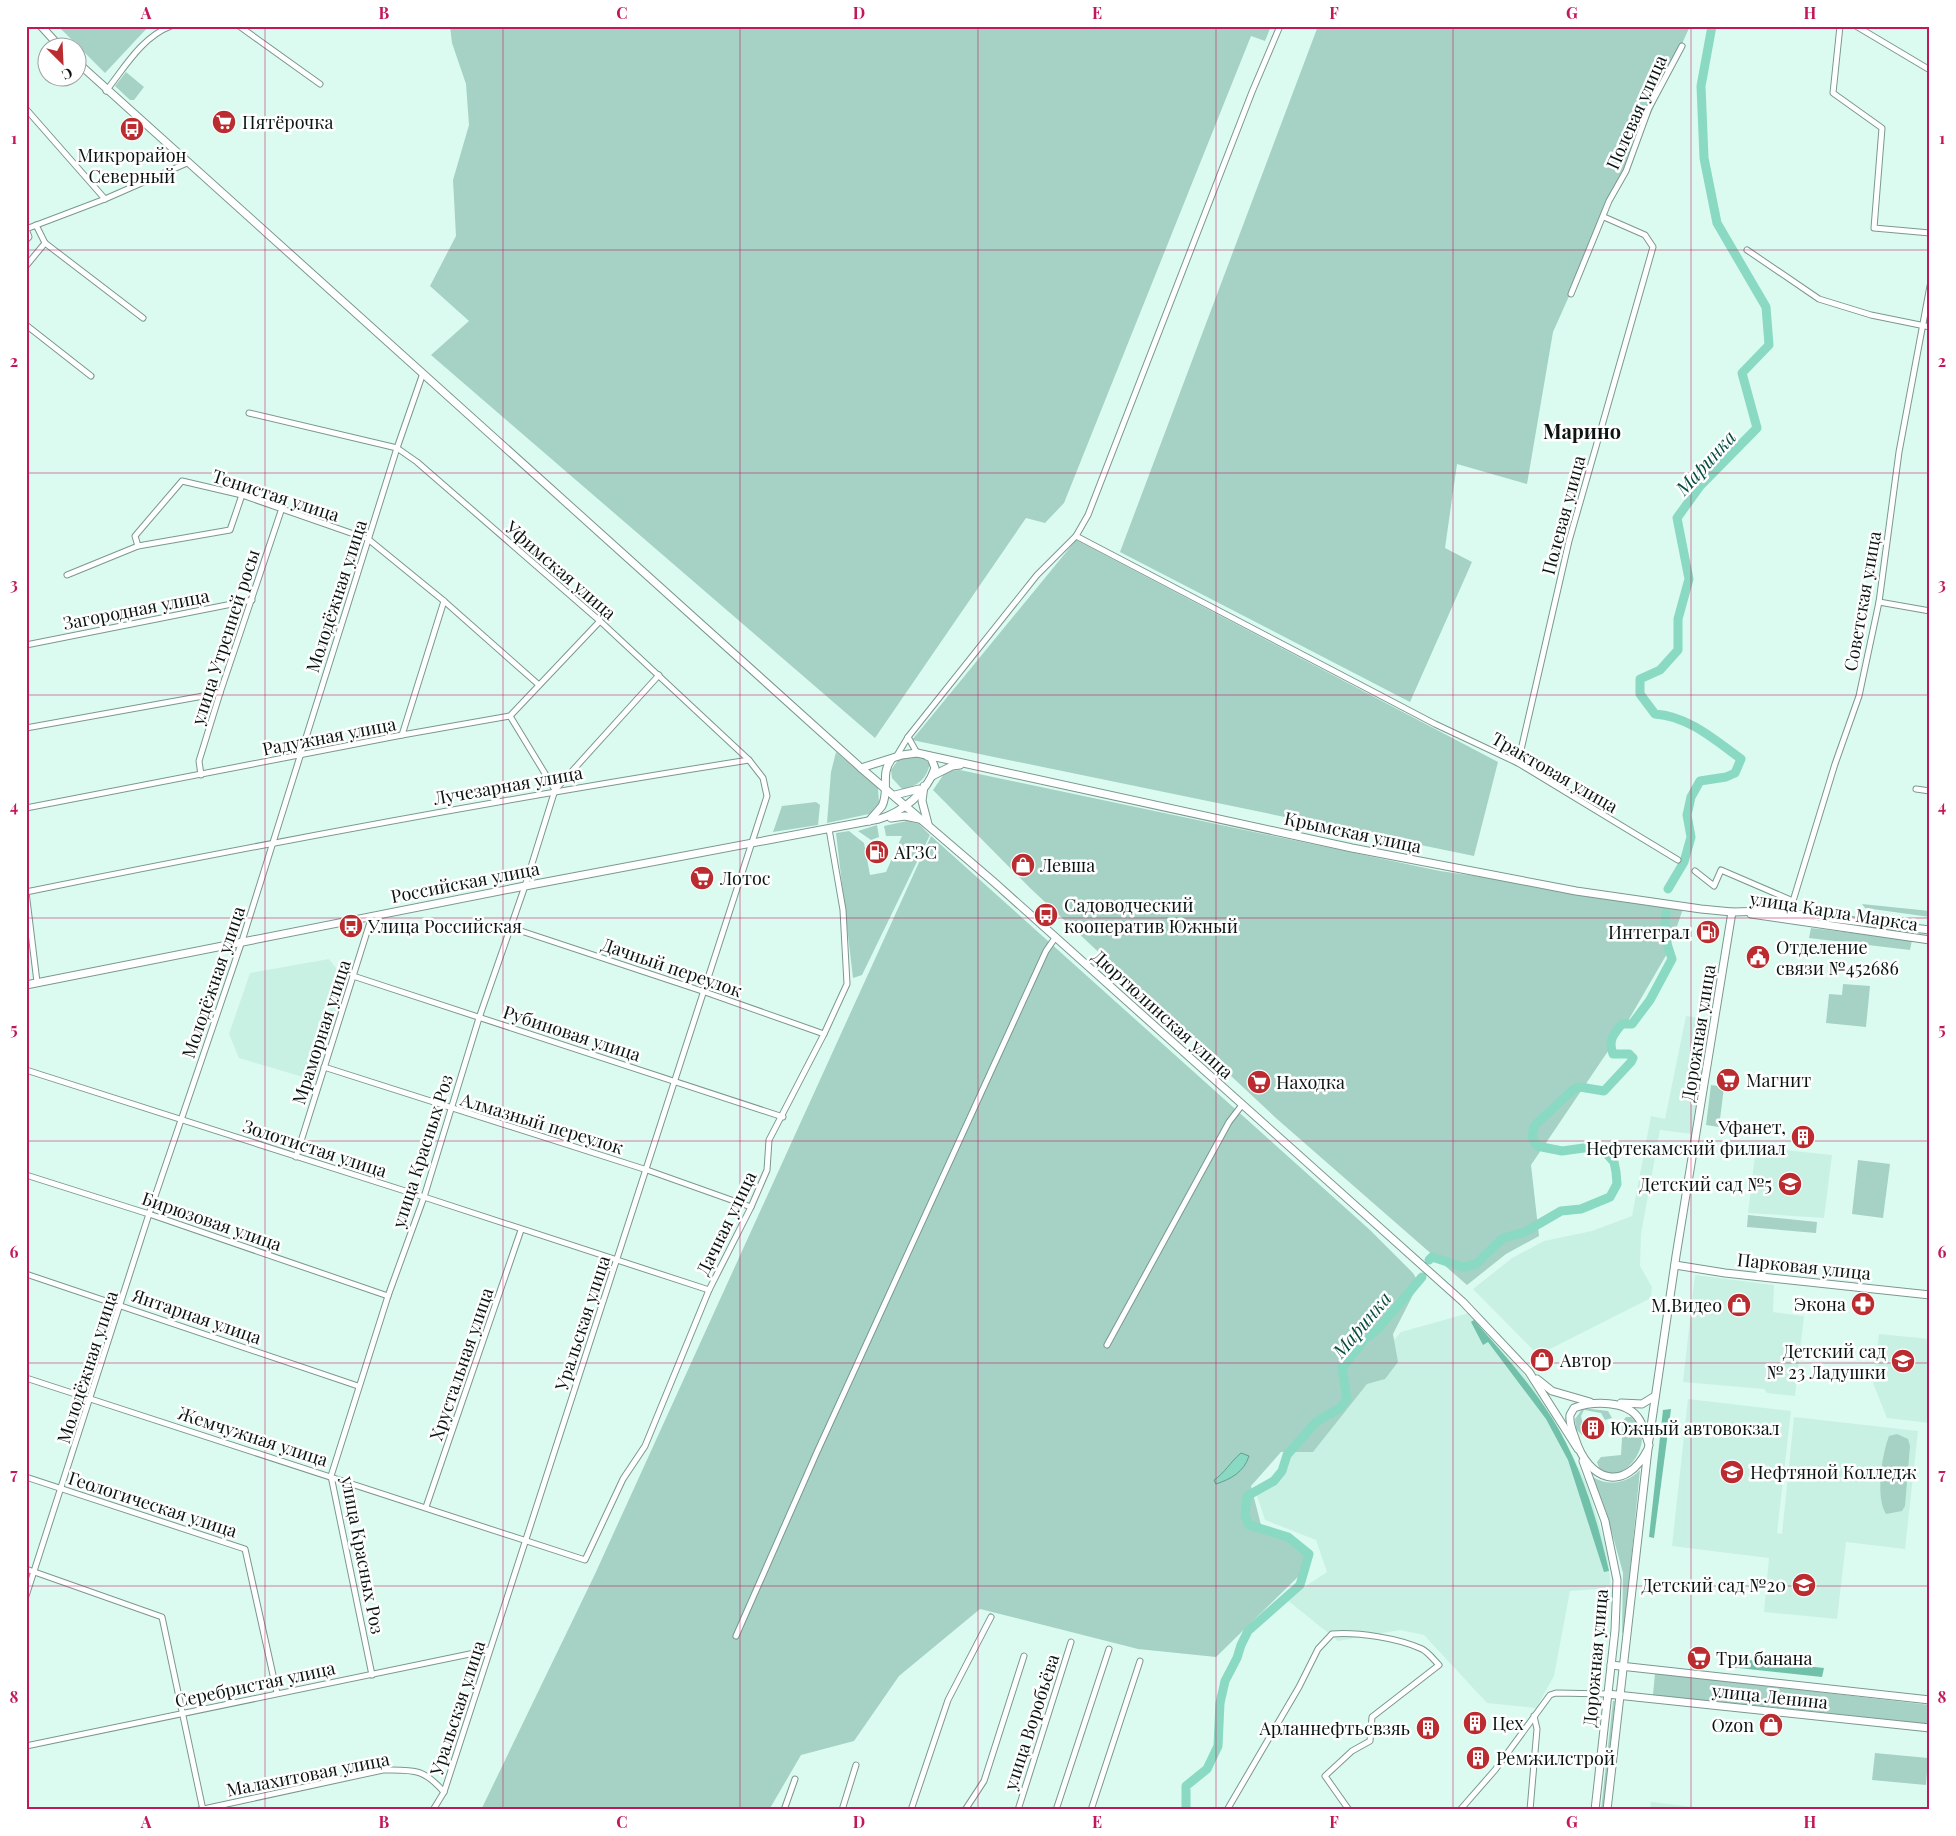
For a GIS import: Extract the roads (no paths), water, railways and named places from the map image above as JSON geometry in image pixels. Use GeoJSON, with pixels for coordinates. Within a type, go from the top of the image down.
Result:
{"type":"FeatureCollection","features":[{"type":"Feature","properties":{"kind":"main road"},"geometry":{"type":"LineString","coordinates":[[41,26],[52,38]]}},
{"type":"Feature","properties":{"kind":"main road"},"geometry":{"type":"LineString","coordinates":[[88,73],[384,338],[422,376],[861,768],[895,795],[914,791],[924,786]]}},
{"type":"Feature","properties":{"kind":"main road"},"geometry":{"type":"LineString","coordinates":[[861,768],[910,753],[920,754],[934,763],[932,776]]}},
{"type":"Feature","properties":{"kind":"main road","name":"Крымская улица"},"geometry":{"type":"LineString","coordinates":[[920,754],[1378,853],[1576,891],[1735,912]]}},
{"type":"Feature","properties":{"kind":"main road"},"geometry":{"type":"LineString","coordinates":[[868,822],[882,805],[886,767],[894,758]]}},
{"type":"Feature","properties":{"kind":"main road"},"geometry":{"type":"LineString","coordinates":[[907,806],[932,776],[952,766],[965,764]]}},
{"type":"Feature","properties":{"kind":"main road"},"geometry":{"type":"LineString","coordinates":[[924,786],[922,800],[928,825]]}},
{"type":"Feature","properties":{"kind":"main road","name":"Дюртюлинская улица"},"geometry":{"type":"LineString","coordinates":[[895,795],[1463,1302],[1529,1372]]}},
{"type":"Feature","properties":{"kind":"main road","name":"Российская улица"},"geometry":{"type":"LineString","coordinates":[[26,984],[753,842],[868,822],[890,816],[907,806]]}},
{"type":"Feature","properties":{"kind":"main road"},"geometry":{"type":"LineString","coordinates":[[880,819],[905,816],[918,818],[928,825]]}},
{"type":"Feature","properties":{"kind":"main road","name":"улица Карла Маркса"},"geometry":{"type":"LineString","coordinates":[[1735,912],[1770,911],[1930,930]]}},
{"type":"Feature","properties":{"kind":"main road","name":"улица Карла Маркса"},"geometry":{"type":"LineString","coordinates":[[1735,912],[1930,940]]}},
{"type":"Feature","properties":{"kind":"main road","name":"Дорожная улица"},"geometry":{"type":"LineString","coordinates":[[1607,1810],[1648,1447],[1675,1265],[1735,912]]}},
{"type":"Feature","properties":{"kind":"main road","name":"Парковая улица"},"geometry":{"type":"LineString","coordinates":[[1675,1265],[1725,1273],[1930,1295]]}},
{"type":"Feature","properties":{"kind":"main road"},"geometry":{"type":"LineString","coordinates":[[1529,1372],[1552,1391],[1570,1398],[1597,1403],[1642,1404],[1656,1395]]}},
{"type":"Feature","properties":{"kind":"main road","name":"Дорожная улица"},"geometry":{"type":"LineString","coordinates":[[1529,1372],[1579,1451],[1605,1521],[1617,1580],[1615,1630],[1595,1810]]}},
{"type":"Feature","properties":{"kind":"main road"},"geometry":{"type":"LineString","coordinates":[[1597,1403],[1574,1408],[1570,1415],[1579,1451],[1596,1473],[1610,1478],[1623,1475],[1636,1468],[1648,1447],[1639,1419],[1631,1410],[1607,1404]]}},
{"type":"Feature","properties":{"kind":"main road"},"geometry":{"type":"LineString","coordinates":[[1615,1630],[1620,1637],[1627,1634]]}},
{"type":"Feature","properties":{"kind":"main road","name":"улица Ленина"},"geometry":{"type":"LineString","coordinates":[[1611,1665],[1930,1700]]}},
{"type":"Feature","properties":{"kind":"main road","name":"улица Ленина"},"geometry":{"type":"LineString","coordinates":[[1607,1694],[1930,1728]]}},
{"type":"Feature","properties":{"kind":"street"},"geometry":{"type":"LineString","coordinates":[[106,91],[148,40],[157,32],[171,26]]}},
{"type":"Feature","properties":{"kind":"street"},"geometry":{"type":"LineString","coordinates":[[240,26],[320,84]]}},
{"type":"Feature","properties":{"kind":"street"},"geometry":{"type":"LineString","coordinates":[[894,758],[908,737],[1038,575],[1076,536],[1088,515],[1252,92],[1280,26]]}},
{"type":"Feature","properties":{"kind":"street"},"geometry":{"type":"LineString","coordinates":[[1840,26],[1833,93],[1882,128],[1874,228],[1930,233]]}},
{"type":"Feature","properties":{"kind":"street"},"geometry":{"type":"LineString","coordinates":[[1856,26],[1930,70]]}},
{"type":"Feature","properties":{"kind":"street","name":"Полевая улица"},"geometry":{"type":"LineString","coordinates":[[1571,294],[1604,217],[1609,200],[1626,171],[1650,108],[1682,46]]}},
{"type":"Feature","properties":{"kind":"street"},"geometry":{"type":"LineString","coordinates":[[26,109],[105,199]]}},
{"type":"Feature","properties":{"kind":"street"},"geometry":{"type":"LineString","coordinates":[[26,240],[29,237],[26,229],[105,199],[187,163]]}},
{"type":"Feature","properties":{"kind":"street","name":"Полевая улица"},"geometry":{"type":"LineString","coordinates":[[1518,764],[1569,541],[1653,247],[1645,235],[1604,217]]}},
{"type":"Feature","properties":{"kind":"street"},"geometry":{"type":"LineString","coordinates":[[36,225],[45,243],[143,318]]}},
{"type":"Feature","properties":{"kind":"street"},"geometry":{"type":"LineString","coordinates":[[26,266],[45,243]]}},
{"type":"Feature","properties":{"kind":"street"},"geometry":{"type":"LineString","coordinates":[[1747,250],[1819,299],[1871,315],[1930,327]]}},
{"type":"Feature","properties":{"kind":"street","name":"Советская улица"},"geometry":{"type":"LineString","coordinates":[[1793,914],[1793,901],[1834,768],[1859,696],[1879,602],[1899,452],[1930,286]]}},
{"type":"Feature","properties":{"kind":"street"},"geometry":{"type":"LineString","coordinates":[[26,325],[91,376]]}},
{"type":"Feature","properties":{"kind":"street","name":"Молодёжная улица"},"geometry":{"type":"LineString","coordinates":[[26,1596],[180,1120],[242,941],[368,539],[422,376]]}},
{"type":"Feature","properties":{"kind":"street","name":"Уфимская улица"},"geometry":{"type":"LineString","coordinates":[[249,413],[397,448],[417,462],[600,622],[750,760],[763,778],[767,796],[753,842]]}},
{"type":"Feature","properties":{"kind":"street","name":"Тенистая улица"},"geometry":{"type":"LineString","coordinates":[[138,546],[135,536],[182,481],[242,495],[282,508],[368,539],[444,601],[539,685]]}},
{"type":"Feature","properties":{"kind":"street"},"geometry":{"type":"LineString","coordinates":[[67,575],[138,546],[230,530],[242,495]]}},
{"type":"Feature","properties":{"kind":"street","name":"улица Утренней росы"},"geometry":{"type":"LineString","coordinates":[[201,774],[199,761],[282,508]]}},
{"type":"Feature","properties":{"kind":"street","name":"Трактовая улица"},"geometry":{"type":"LineString","coordinates":[[1076,536],[1415,713],[1518,764],[1678,860]]}},
{"type":"Feature","properties":{"kind":"street","name":"Загородная улица"},"geometry":{"type":"LineString","coordinates":[[26,645],[252,600]]}},
{"type":"Feature","properties":{"kind":"street"},"geometry":{"type":"LineString","coordinates":[[402,735],[444,601]]}},
{"type":"Feature","properties":{"kind":"street"},"geometry":{"type":"LineString","coordinates":[[1879,602],[1930,611]]}},
{"type":"Feature","properties":{"kind":"street"},"geometry":{"type":"LineString","coordinates":[[554,790],[510,716],[600,622]]}},
{"type":"Feature","properties":{"kind":"street","name":"улица Красных Роз"},"geometry":{"type":"LineString","coordinates":[[372,1674],[331,1476],[388,1296],[424,1197],[450,1108],[525,886],[554,790],[659,675]]}},
{"type":"Feature","properties":{"kind":"street"},"geometry":{"type":"LineString","coordinates":[[26,728],[220,693]]}},
{"type":"Feature","properties":{"kind":"street","name":"Радужная улица"},"geometry":{"type":"LineString","coordinates":[[26,808],[299,757],[402,735],[510,716]]}},
{"type":"Feature","properties":{"kind":"street"},"geometry":{"type":"LineString","coordinates":[[908,737],[920,754]]}},
{"type":"Feature","properties":{"kind":"street","name":"Лучезарная улица"},"geometry":{"type":"LineString","coordinates":[[26,892],[273,842],[554,790],[750,760]]}},
{"type":"Feature","properties":{"kind":"street"},"geometry":{"type":"LineString","coordinates":[[1916,789],[1930,791]]}},
{"type":"Feature","properties":{"kind":"street","name":"Дачная улица"},"geometry":{"type":"LineString","coordinates":[[585,1560],[623,1479],[645,1446],[708,1290],[752,1207],[767,1170],[769,1140],[783,1117],[847,984],[843,910],[829,829]]}},
{"type":"Feature","properties":{"kind":"street","name":"Уральская улица"},"geometry":{"type":"LineString","coordinates":[[433,1810],[444,1792],[753,842]]}},
{"type":"Feature","properties":{"kind":"street"},"geometry":{"type":"LineString","coordinates":[[1695,871],[1714,886],[1721,870],[1793,901]]}},
{"type":"Feature","properties":{"kind":"street"},"geometry":{"type":"LineString","coordinates":[[26,892],[37,982]]}},
{"type":"Feature","properties":{"kind":"street","name":"Мраморная улица"},"geometry":{"type":"LineString","coordinates":[[296,1157],[372,916]]}},
{"type":"Feature","properties":{"kind":"street","name":"Дачный переулок"},"geometry":{"type":"LineString","coordinates":[[510,927],[824,1034]]}},
{"type":"Feature","properties":{"kind":"street"},"geometry":{"type":"LineString","coordinates":[[736,1636],[916,1232],[1046,951],[1055,938]]}},
{"type":"Feature","properties":{"kind":"street","name":"Рубиновая улица"},"geometry":{"type":"LineString","coordinates":[[353,976],[783,1117]]}},
{"type":"Feature","properties":{"kind":"street","name":"Алмазный переулок"},"geometry":{"type":"LineString","coordinates":[[324,1066],[646,1170],[752,1207]]}},
{"type":"Feature","properties":{"kind":"street","name":"Золотистая улица"},"geometry":{"type":"LineString","coordinates":[[26,1070],[708,1290]]}},
{"type":"Feature","properties":{"kind":"street"},"geometry":{"type":"LineString","coordinates":[[1106,1345],[1229,1122],[1242,1105]]}},
{"type":"Feature","properties":{"kind":"street","name":"Бирюзовая улица"},"geometry":{"type":"LineString","coordinates":[[26,1175],[150,1214],[388,1296]]}},
{"type":"Feature","properties":{"kind":"street","name":"Хрустальная улица"},"geometry":{"type":"LineString","coordinates":[[426,1507],[522,1230]]}},
{"type":"Feature","properties":{"kind":"street","name":"Янтарная улица"},"geometry":{"type":"LineString","coordinates":[[26,1274],[358,1386]]}},
{"type":"Feature","properties":{"kind":"street","name":"Жемчужная улица"},"geometry":{"type":"LineString","coordinates":[[26,1378],[585,1560]]}},
{"type":"Feature","properties":{"kind":"street","name":"Геологическая улица"},"geometry":{"type":"LineString","coordinates":[[26,1477],[245,1549],[277,1693]]}},
{"type":"Feature","properties":{"kind":"street"},"geometry":{"type":"LineString","coordinates":[[26,1569],[162,1617],[202,1810]]}},
{"type":"Feature","properties":{"kind":"street"},"geometry":{"type":"LineString","coordinates":[[911,1810],[948,1700],[991,1618]]}},
{"type":"Feature","properties":{"kind":"street"},"geometry":{"type":"LineString","coordinates":[[1227,1810],[1299,1687],[1318,1649],[1332,1634],[1350,1632],[1424,1649],[1439,1665],[1372,1717],[1370,1741],[1352,1751],[1325,1776],[1349,1810]]}},
{"type":"Feature","properties":{"kind":"street","name":"улица Воробьёва"},"geometry":{"type":"LineString","coordinates":[[1018,1810],[1071,1642]]}},
{"type":"Feature","properties":{"kind":"street"},"geometry":{"type":"LineString","coordinates":[[1056,1810],[1109,1649]]}},
{"type":"Feature","properties":{"kind":"street","name":"Серебристая улица"},"geometry":{"type":"LineString","coordinates":[[26,1746],[489,1650]]}},
{"type":"Feature","properties":{"kind":"street"},"geometry":{"type":"LineString","coordinates":[[965,1810],[984,1780],[1024,1656]]}},
{"type":"Feature","properties":{"kind":"street"},"geometry":{"type":"LineString","coordinates":[[1092,1810],[1140,1661]]}},
{"type":"Feature","properties":{"kind":"street"},"geometry":{"type":"LineString","coordinates":[[1460,1810],[1495,1770],[1534,1716],[1553,1694],[1607,1694]]}},
{"type":"Feature","properties":{"kind":"street"},"geometry":{"type":"LineString","coordinates":[[1530,1810],[1537,1729],[1534,1716]]}},
{"type":"Feature","properties":{"kind":"street"},"geometry":{"type":"LineString","coordinates":[[842,1810],[856,1765]]}},
{"type":"Feature","properties":{"kind":"street","name":"Малахитовая улица"},"geometry":{"type":"LineString","coordinates":[[202,1810],[383,1770],[411,1770],[431,1777],[444,1792]]}},
{"type":"Feature","properties":{"kind":"street"},"geometry":{"type":"LineString","coordinates":[[784,1810],[795,1779]]}},
{"type":"Feature","properties":{"kind":"waterway","name":"Маринка"},"geometry":{"type":"LineString","coordinates":[[1668,889],[1684,862],[1691,837],[1687,815],[1691,797],[1700,781],[1726,777],[1735,773],[1741,759],[1690,724],[1679,719],[1655,714],[1640,694],[1640,679],[1660,670],[1678,650],[1678,619],[1689,579],[1677,518],[1700,486],[1757,428],[1742,373],[1769,345],[1766,307],[1717,223],[1704,158],[1701,86],[1712,26]]}},
{"type":"Feature","properties":{"kind":"waterway","name":"Маринка"},"geometry":{"type":"LineString","coordinates":[[1429,1260],[1432,1257],[1463,1267],[1476,1264],[1503,1238],[1525,1232],[1561,1211],[1581,1209],[1610,1197],[1617,1184],[1616,1172],[1614,1162],[1606,1153],[1591,1147],[1562,1151],[1537,1146],[1532,1137],[1534,1126],[1574,1089],[1580,1087],[1604,1091],[1631,1062],[1633,1058],[1629,1054],[1613,1054],[1611,1041],[1622,1024],[1632,1024],[1650,1000],[1672,959],[1664,934],[1666,913]]}},
{"type":"Feature","properties":{"kind":"waterway","name":"Маринка"},"geometry":{"type":"LineString","coordinates":[[1186,1810],[1186,1786],[1207,1769],[1218,1746],[1220,1703],[1225,1681],[1237,1658],[1241,1645],[1248,1631],[1300,1585],[1309,1554],[1288,1537],[1249,1525],[1245,1516],[1247,1496],[1274,1481],[1282,1471],[1287,1455],[1316,1422],[1340,1408],[1347,1399],[1342,1368],[1364,1340],[1378,1329],[1422,1277]]}},
{"type":"Feature","properties":{"kind":"place","name":"Пятёрочка"},"geometry":{"type":"Point","coordinates":[224,122]}},
{"type":"Feature","properties":{"kind":"place","name":"Микрорайон Северный"},"geometry":{"type":"Point","coordinates":[132,129]}},
{"type":"Feature","properties":{"kind":"place","name":"АГЗС"},"geometry":{"type":"Point","coordinates":[877,852]}},
{"type":"Feature","properties":{"kind":"place","name":"Левша"},"geometry":{"type":"Point","coordinates":[1023,865]}},
{"type":"Feature","properties":{"kind":"place","name":"Лотос"},"geometry":{"type":"Point","coordinates":[702,878]}},
{"type":"Feature","properties":{"kind":"place","name":"Садоводческий кооператив Южный"},"geometry":{"type":"Point","coordinates":[1046,915]}},
{"type":"Feature","properties":{"kind":"place","name":"Улица Российская"},"geometry":{"type":"Point","coordinates":[351,926]}},
{"type":"Feature","properties":{"kind":"place","name":"Интеграл"},"geometry":{"type":"Point","coordinates":[1708,932]}},
{"type":"Feature","properties":{"kind":"place","name":"Отделение связи №452686"},"geometry":{"type":"Point","coordinates":[1758,957]}},
{"type":"Feature","properties":{"kind":"place","name":"Магнит"},"geometry":{"type":"Point","coordinates":[1728,1080]}},
{"type":"Feature","properties":{"kind":"place","name":"Находка"},"geometry":{"type":"Point","coordinates":[1259,1082]}},
{"type":"Feature","properties":{"kind":"place","name":"Уфанет, Нефтекамский филиал"},"geometry":{"type":"Point","coordinates":[1803,1137]}},
{"type":"Feature","properties":{"kind":"place","name":"Детский сад №5"},"geometry":{"type":"Point","coordinates":[1790,1184]}},
{"type":"Feature","properties":{"kind":"place","name":"Экона"},"geometry":{"type":"Point","coordinates":[1863,1304]}},
{"type":"Feature","properties":{"kind":"place","name":"М.Видео"},"geometry":{"type":"Point","coordinates":[1739,1305]}},
{"type":"Feature","properties":{"kind":"place","name":"Автор"},"geometry":{"type":"Point","coordinates":[1542,1360]}},
{"type":"Feature","properties":{"kind":"place","name":"Детский сад № 23 Ладушки"},"geometry":{"type":"Point","coordinates":[1903,1361]}},
{"type":"Feature","properties":{"kind":"place","name":"Южный автовокзал"},"geometry":{"type":"Point","coordinates":[1593,1428]}},
{"type":"Feature","properties":{"kind":"place","name":"Нефтяной Колледж"},"geometry":{"type":"Point","coordinates":[1732,1472]}},
{"type":"Feature","properties":{"kind":"place","name":"Детский сад №20"},"geometry":{"type":"Point","coordinates":[1804,1585]}},
{"type":"Feature","properties":{"kind":"place","name":"Три банана"},"geometry":{"type":"Point","coordinates":[1699,1658]}},
{"type":"Feature","properties":{"kind":"place","name":"Цех"},"geometry":{"type":"Point","coordinates":[1475,1723]}},
{"type":"Feature","properties":{"kind":"place","name":"Ozon"},"geometry":{"type":"Point","coordinates":[1771,1725]}},
{"type":"Feature","properties":{"kind":"place","name":"Арланнефтьсвзяь"},"geometry":{"type":"Point","coordinates":[1428,1728]}},
{"type":"Feature","properties":{"kind":"place","name":"Ремжилстрой"},"geometry":{"type":"Point","coordinates":[1478,1758]}},
{"type":"Feature","properties":{"kind":"district","name":"Марино"},"geometry":{"type":"Point","coordinates":[1582,430]}}]}
